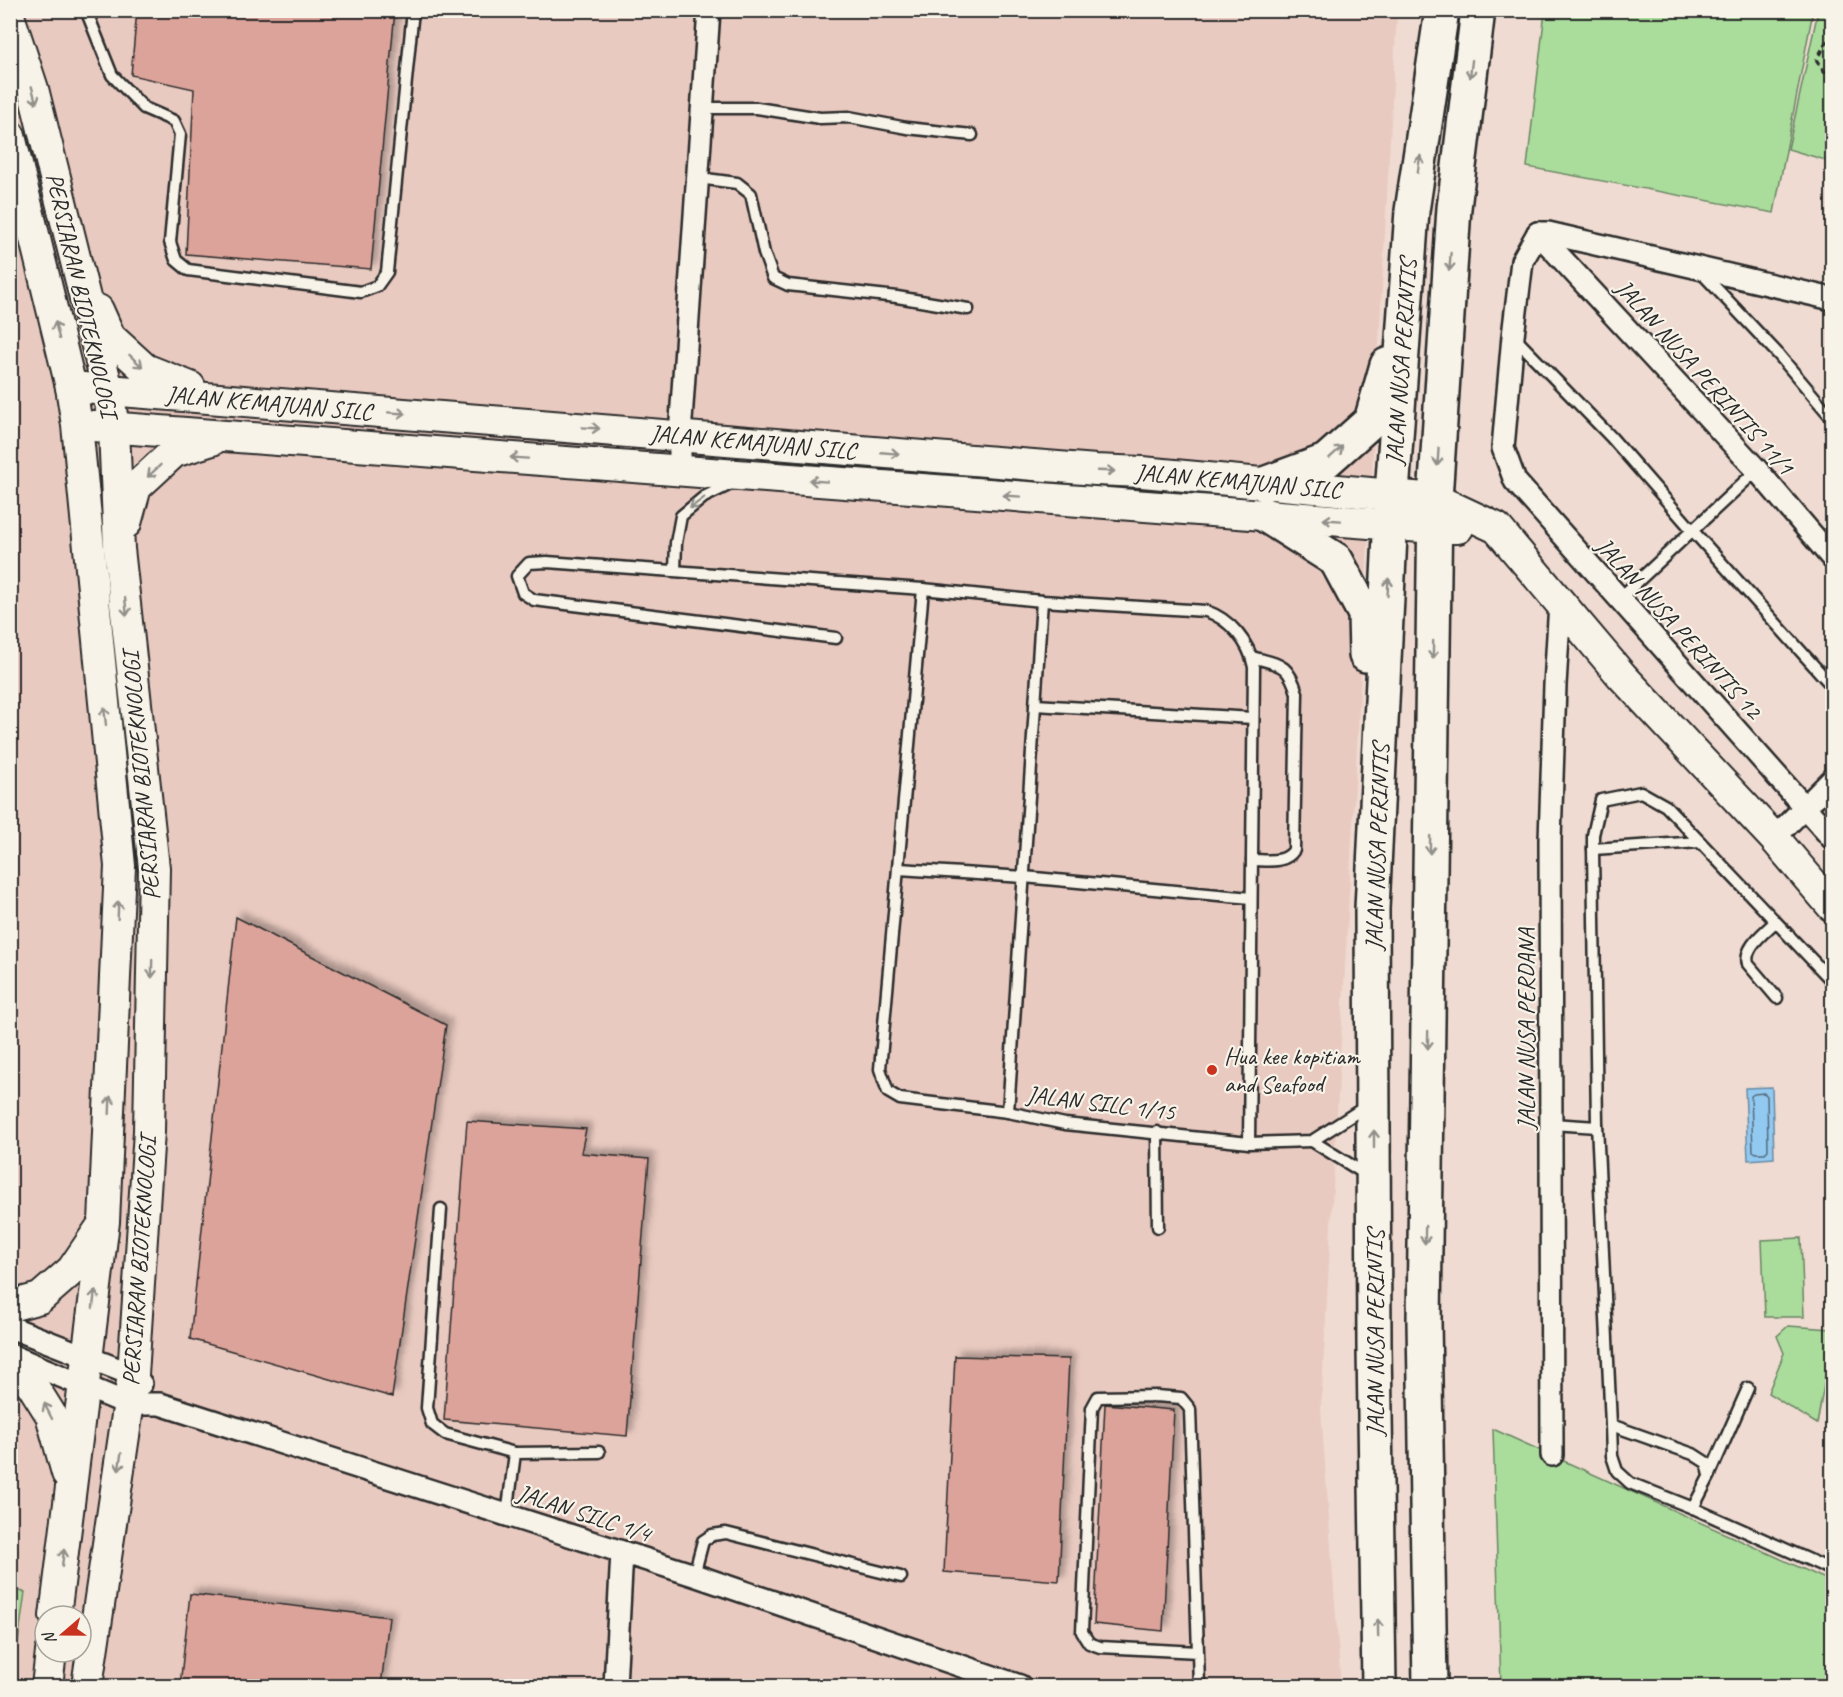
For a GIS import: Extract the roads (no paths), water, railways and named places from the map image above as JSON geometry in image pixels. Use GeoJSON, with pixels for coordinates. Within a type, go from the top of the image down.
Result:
{"type":"FeatureCollection","features":[{"type":"Feature","properties":{"kind":"main road","name":"JALAN NUSA PERINTIS"},"geometry":{"type":"LineString","coordinates":[[1379,1686],[1372,909],[1391,509],[1412,211],[1442,10]]}},
{"type":"Feature","properties":{"kind":"main road","name":"JALAN NUSA PERINTIS"},"geometry":{"type":"LineString","coordinates":[[1430,1686],[1424,1321],[1435,514],[1454,208],[1478,10]]}},
{"type":"Feature","properties":{"kind":"main road"},"geometry":{"type":"LineString","coordinates":[[1372,909],[1365,614],[1336,560],[1264,499],[1326,461],[1371,421],[1385,377],[1412,211]]}},
{"type":"Feature","properties":{"kind":"street"},"geometry":{"type":"LineString","coordinates":[[680,470],[680,435],[710,10]]}},
{"type":"Feature","properties":{"kind":"street","name":"PERSIARAN BIOTEKNOLOGI"},"geometry":{"type":"LineString","coordinates":[[10,19],[33,89],[108,390],[114,428],[119,549],[154,868],[149,1131],[131,1390],[87,1686]]}},
{"type":"Feature","properties":{"kind":"street","name":"PERSIARAN BIOTEKNOLOGI"},"geometry":{"type":"LineString","coordinates":[[10,136],[71,387],[77,425],[120,866],[104,1222],[57,1604]]}},
{"type":"Feature","properties":{"kind":"street"},"geometry":{"type":"LineString","coordinates":[[1513,336],[1522,261],[1538,233],[1548,233],[1833,299]]}},
{"type":"Feature","properties":{"kind":"street","name":"JALAN NUSA PERINTIS 11/1"},"geometry":{"type":"LineString","coordinates":[[1538,233],[1757,470],[1832,556]]}},
{"type":"Feature","properties":{"kind":"street"},"geometry":{"type":"LineString","coordinates":[[74,258],[110,337],[145,369],[220,399]]}},
{"type":"Feature","properties":{"kind":"street","name":"JALAN NUSA PERINTIS 12"},"geometry":{"type":"LineString","coordinates":[[1513,336],[1503,448],[1515,481],[1833,838]]}},
{"type":"Feature","properties":{"kind":"street","name":"JALAN KEMAJUAN SILC"},"geometry":{"type":"LineString","coordinates":[[71,387],[1056,467],[1142,472],[1264,499]]}},
{"type":"Feature","properties":{"kind":"street","name":"JALAN KEMAJUAN SILC"},"geometry":{"type":"LineString","coordinates":[[77,425],[1139,505],[1264,499],[1435,514],[1497,528],[1560,603]]}},
{"type":"Feature","properties":{"kind":"street"},"geometry":{"type":"LineString","coordinates":[[119,549],[136,487],[174,452],[223,436]]}},
{"type":"Feature","properties":{"kind":"street"},"geometry":{"type":"LineString","coordinates":[[1054,499],[1056,467]]}},
{"type":"Feature","properties":{"kind":"street"},"geometry":{"type":"LineString","coordinates":[[1139,505],[1142,472]]}},
{"type":"Feature","properties":{"kind":"street"},"geometry":{"type":"LineString","coordinates":[[1560,603],[1622,676],[1774,838],[1833,906]]}},
{"type":"Feature","properties":{"kind":"street","name":"JALAN NUSA PERDANA"},"geometry":{"type":"LineString","coordinates":[[1552,1455],[1550,840],[1560,603]]}},
{"type":"Feature","properties":{"kind":"street"},"geometry":{"type":"LineString","coordinates":[[1774,838],[1833,780]]}},
{"type":"Feature","properties":{"kind":"street"},"geometry":{"type":"LineString","coordinates":[[10,1306],[40,1298],[72,1270],[104,1222]]}},
{"type":"Feature","properties":{"kind":"street"},"geometry":{"type":"LineString","coordinates":[[10,1327],[85,1371],[160,1404]]}},
{"type":"Feature","properties":{"kind":"street"},"geometry":{"type":"LineString","coordinates":[[10,1355],[85,1371],[131,1390]]}},
{"type":"Feature","properties":{"kind":"street"},"geometry":{"type":"LineString","coordinates":[[10,1367],[32,1383],[51,1415],[71,1487]]}},
{"type":"Feature","properties":{"kind":"street","name":"JALAN SILC 1/4"},"geometry":{"type":"LineString","coordinates":[[131,1390],[160,1404],[694,1575],[1020,1686]]}},
{"type":"Feature","properties":{"kind":"street"},"geometry":{"type":"LineString","coordinates":[[615,1686],[622,1552]]}},
{"type":"Feature","properties":{"kind":"street"},"geometry":{"type":"LineString","coordinates":[[47,1686],[50,1664]]}},
{"type":"Feature","properties":{"kind":"lane"},"geometry":{"type":"LineString","coordinates":[[86,10],[112,75],[144,108],[174,121],[180,134],[170,242],[176,260],[188,270],[361,292],[377,286],[387,272],[413,10]]}},
{"type":"Feature","properties":{"kind":"lane"},"geometry":{"type":"LineString","coordinates":[[703,108],[757,108],[820,118],[849,117],[907,128],[972,135]]}},
{"type":"Feature","properties":{"kind":"lane"},"geometry":{"type":"LineString","coordinates":[[698,178],[737,183],[752,194],[764,253],[773,278],[788,285],[897,297],[968,309]]}},
{"type":"Feature","properties":{"kind":"lane"},"geometry":{"type":"LineString","coordinates":[[1695,266],[1778,354],[1833,418]]}},
{"type":"Feature","properties":{"kind":"lane"},"geometry":{"type":"LineString","coordinates":[[1513,336],[1611,437],[1833,686]]}},
{"type":"Feature","properties":{"kind":"lane"},"geometry":{"type":"LineString","coordinates":[[1619,599],[1757,470]]}},
{"type":"Feature","properties":{"kind":"lane"},"geometry":{"type":"LineString","coordinates":[[675,570],[676,543],[681,516],[704,497],[749,475]]}},
{"type":"Feature","properties":{"kind":"lane"},"geometry":{"type":"LineString","coordinates":[[836,638],[534,600],[523,593],[517,576],[529,563],[547,562],[923,589],[1042,601],[1206,611],[1223,618],[1248,648],[1252,657],[1249,1143]]}},
{"type":"Feature","properties":{"kind":"lane"},"geometry":{"type":"LineString","coordinates":[[923,589],[898,869],[1024,877],[1251,898]]}},
{"type":"Feature","properties":{"kind":"lane"},"geometry":{"type":"LineString","coordinates":[[1008,1113],[1042,601]]}},
{"type":"Feature","properties":{"kind":"lane"},"geometry":{"type":"LineString","coordinates":[[1252,657],[1285,669],[1292,676],[1297,693],[1294,850],[1284,860],[1252,860]]}},
{"type":"Feature","properties":{"kind":"lane"},"geometry":{"type":"LineString","coordinates":[[1035,705],[1253,718]]}},
{"type":"Feature","properties":{"kind":"lane"},"geometry":{"type":"LineString","coordinates":[[1833,981],[1666,806],[1641,792],[1601,800],[1593,835],[1593,849],[1598,1127],[1612,1456],[1617,1471],[1630,1483],[1693,1508],[1833,1570]]}},
{"type":"Feature","properties":{"kind":"lane"},"geometry":{"type":"LineString","coordinates":[[1593,849],[1701,842]]}},
{"type":"Feature","properties":{"kind":"lane","name":"JALAN SILC 1/15"},"geometry":{"type":"LineString","coordinates":[[898,869],[880,1070],[888,1092],[900,1100],[1008,1113],[1065,1124],[1249,1143],[1311,1141]]}},
{"type":"Feature","properties":{"kind":"lane"},"geometry":{"type":"LineString","coordinates":[[1775,922],[1748,950],[1746,957],[1749,964],[1777,998]]}},
{"type":"Feature","properties":{"kind":"lane"},"geometry":{"type":"LineString","coordinates":[[1373,1101],[1311,1141],[1374,1179]]}},
{"type":"Feature","properties":{"kind":"lane"},"geometry":{"type":"LineString","coordinates":[[1552,1124],[1598,1127]]}},
{"type":"Feature","properties":{"kind":"lane"},"geometry":{"type":"LineString","coordinates":[[1157,1132],[1158,1227]]}},
{"type":"Feature","properties":{"kind":"lane"},"geometry":{"type":"LineString","coordinates":[[441,1209],[427,1408],[432,1424],[445,1434],[515,1453],[599,1452]]}},
{"type":"Feature","properties":{"kind":"lane"},"geometry":{"type":"LineString","coordinates":[[1693,1508],[1748,1388]]}},
{"type":"Feature","properties":{"kind":"lane"},"geometry":{"type":"LineString","coordinates":[[1198,1652],[1100,1647],[1089,1643],[1082,1632],[1092,1408],[1098,1397],[1181,1398],[1190,1408],[1198,1652],[1199,1686]]}},
{"type":"Feature","properties":{"kind":"lane"},"geometry":{"type":"LineString","coordinates":[[1611,1425],[1693,1454],[1707,1463],[1710,1475]]}},
{"type":"Feature","properties":{"kind":"lane"},"geometry":{"type":"LineString","coordinates":[[507,1515],[515,1453]]}},
{"type":"Feature","properties":{"kind":"lane"},"geometry":{"type":"LineString","coordinates":[[694,1575],[703,1541],[712,1535],[726,1533],[901,1577]]}},
{"type":"Feature","properties":{"kind":"water"},"geometry":{"type":"Polygon","coordinates":[[[1772,1087],[1774,1158],[1748,1160],[1745,1088],[1772,1087]]]}},
{"type":"Feature","properties":{"kind":"place","name":"Hua kee kopitiam and Seafood"},"geometry":{"type":"Point","coordinates":[1212,1070]}}]}
